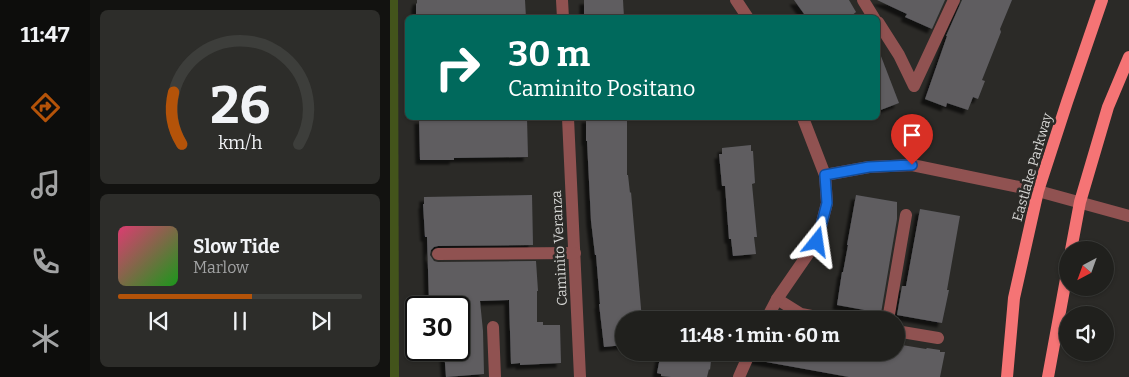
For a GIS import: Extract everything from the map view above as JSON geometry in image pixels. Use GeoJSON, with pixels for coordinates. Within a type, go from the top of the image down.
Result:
{"type":"FeatureCollection","features":[{"type":"Feature","properties":{"kind":"main road","name":"Eastlake Parkway"},"geometry":{"type":"LineString","coordinates":[[1007,377],[1014,298],[1038,191],[1102,0]]}},
{"type":"Feature","properties":{"kind":"main road"},"geometry":{"type":"LineString","coordinates":[[1073,241],[1080,202],[1108,107],[1129,57]]}},
{"type":"Feature","properties":{"kind":"main road"},"geometry":{"type":"LineString","coordinates":[[1048,377],[1063,296]]}},
{"type":"Feature","properties":{"kind":"street"},"geometry":{"type":"LineString","coordinates":[[562,0],[563,15]]}},
{"type":"Feature","properties":{"kind":"street"},"geometry":{"type":"LineString","coordinates":[[736,0],[746,15]]}},
{"type":"Feature","properties":{"kind":"street"},"geometry":{"type":"LineString","coordinates":[[863,0],[872,15]]}},
{"type":"Feature","properties":{"kind":"street"},"geometry":{"type":"LineString","coordinates":[[880,25],[899,55],[914,86],[954,0]]}},
{"type":"Feature","properties":{"kind":"street","name":"Caminito Veranza"},"geometry":{"type":"LineString","coordinates":[[568,120],[580,377]]}},
{"type":"Feature","properties":{"kind":"street"},"geometry":{"type":"LineString","coordinates":[[771,311],[817,242],[827,203],[825,175],[804,120]]}},
{"type":"Feature","properties":{"kind":"street"},"geometry":{"type":"LineString","coordinates":[[825,175],[869,167],[912,165],[1038,191],[1129,216]]}},
{"type":"Feature","properties":{"kind":"street"},"geometry":{"type":"LineString","coordinates":[[890,311],[906,215]]}},
{"type":"Feature","properties":{"kind":"street"},"geometry":{"type":"LineString","coordinates":[[438,254],[574,252]]}},
{"type":"Feature","properties":{"kind":"street"},"geometry":{"type":"LineString","coordinates":[[777,299],[795,311]]}},
{"type":"Feature","properties":{"kind":"street"},"geometry":{"type":"LineString","coordinates":[[493,327],[495,377]]}},
{"type":"Feature","properties":{"kind":"street"},"geometry":{"type":"LineString","coordinates":[[905,332],[938,338]]}},
{"type":"Feature","properties":{"kind":"street"},"geometry":{"type":"LineString","coordinates":[[739,377],[746,361]]}},
{"type":"Feature","properties":{"kind":"green space"},"geometry":{"type":"Polygon","coordinates":[[[390,0],[398,0],[399,377],[390,377],[390,0]]]}},
{"type":"Feature","properties":{"kind":"building"},"geometry":{"type":"Polygon","coordinates":[[[417,0],[525,0],[526,15],[416,15],[417,0]]]}},
{"type":"Feature","properties":{"kind":"building"},"geometry":{"type":"Polygon","coordinates":[[[584,0],[623,0],[624,15],[584,15],[584,0]]]}},
{"type":"Feature","properties":{"kind":"building"},"geometry":{"type":"Polygon","coordinates":[[[794,0],[849,0],[856,12],[852,15],[805,15],[794,0]]]}},
{"type":"Feature","properties":{"kind":"building"},"geometry":{"type":"Polygon","coordinates":[[[877,0],[945,0],[932,29],[905,17],[907,14],[877,0]]]}},
{"type":"Feature","properties":{"kind":"building"},"geometry":{"type":"Polygon","coordinates":[[[962,0],[1012,0],[982,80],[985,81],[978,99],[973,97],[968,110],[947,103],[946,107],[925,99],[946,36],[962,0]]]}},
{"type":"Feature","properties":{"kind":"building"},"geometry":{"type":"Polygon","coordinates":[[[880,54],[899,103],[880,110],[880,54]]]}},
{"type":"Feature","properties":{"kind":"building"},"geometry":{"type":"Polygon","coordinates":[[[419,120],[527,120],[528,157],[420,160],[419,120]]]}},
{"type":"Feature","properties":{"kind":"building"},"geometry":{"type":"Polygon","coordinates":[[[586,120],[627,120],[627,175],[631,192],[641,311],[615,311],[615,346],[604,347],[591,221],[586,120]]]}},
{"type":"Feature","properties":{"kind":"building"},"geometry":{"type":"Polygon","coordinates":[[[751,145],[755,183],[752,184],[757,237],[754,237],[756,254],[733,256],[731,239],[729,239],[725,186],[722,186],[719,154],[722,154],[722,148],[751,145]]]}},
{"type":"Feature","properties":{"kind":"building"},"geometry":{"type":"Polygon","coordinates":[[[532,195],[533,245],[438,246],[431,250],[430,255],[434,261],[438,262],[536,261],[538,291],[537,322],[543,322],[543,325],[560,325],[561,363],[511,364],[509,300],[480,301],[484,374],[446,377],[445,361],[470,361],[470,296],[429,296],[424,197],[532,195]]]}},
{"type":"Feature","properties":{"kind":"building"},"geometry":{"type":"Polygon","coordinates":[[[856,195],[897,202],[897,219],[881,311],[870,311],[837,305],[856,195]]]}},
{"type":"Feature","properties":{"kind":"building"},"geometry":{"type":"Polygon","coordinates":[[[920,209],[960,216],[942,323],[905,316],[905,311],[898,311],[902,286],[906,286],[920,209]]]}},
{"type":"Feature","properties":{"kind":"building"},"geometry":{"type":"Polygon","coordinates":[[[905,346],[945,352],[940,377],[849,377],[761,361],[905,361],[905,346]]]}},
{"type":"Feature","properties":{"kind":"building"},"geometry":{"type":"Polygon","coordinates":[[[659,361],[711,361],[707,377],[671,377],[661,376],[661,374],[657,373],[659,361]]]}},
{"type":"Feature","properties":{"kind":"route"},"geometry":{"type":"LineString","coordinates":[[817,242],[827,203],[825,175],[869,167],[912,165]]}}]}
